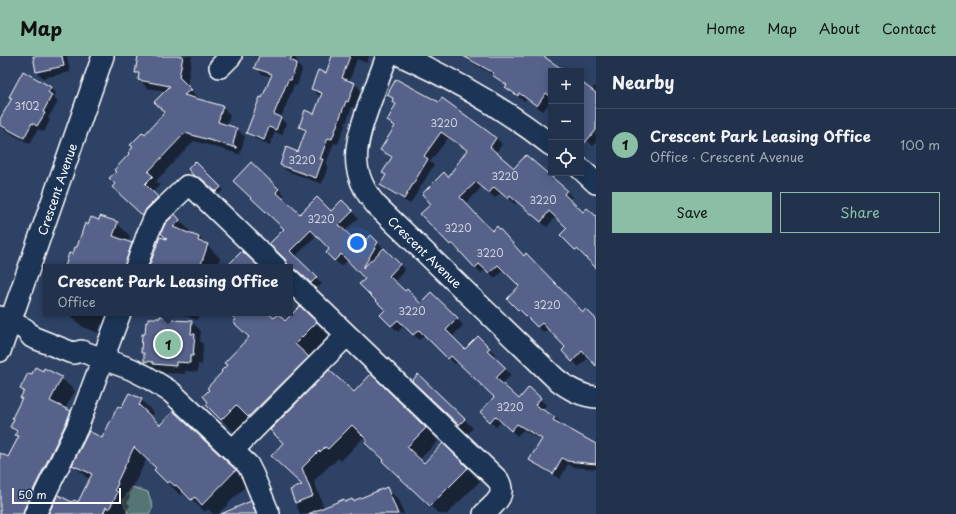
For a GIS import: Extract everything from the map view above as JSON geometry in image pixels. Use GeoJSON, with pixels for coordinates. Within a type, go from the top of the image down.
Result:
{"type":"FeatureCollection","features":[{"type":"Feature","properties":{"kind":"street","name":"Crescent Avenue"},"geometry":{"type":"LineString","coordinates":[[0,351],[12,323],[103,56]]}},
{"type":"Feature","properties":{"kind":"street","name":"Crescent Avenue"},"geometry":{"type":"LineString","coordinates":[[387,56],[357,140],[356,161],[361,182],[366,192],[383,212],[556,378],[563,384],[578,392],[596,397]]}},
{"type":"Feature","properties":{"kind":"street"},"geometry":{"type":"LineString","coordinates":[[402,56],[445,76],[475,93],[530,129],[548,143]]}},
{"type":"Feature","properties":{"kind":"street"},"geometry":{"type":"LineString","coordinates":[[584,173],[596,183]]}},
{"type":"Feature","properties":{"kind":"street"},"geometry":{"type":"LineString","coordinates":[[137,264],[155,217],[185,187],[190,186],[194,188],[273,264]]}},
{"type":"Feature","properties":{"kind":"street"},"geometry":{"type":"LineString","coordinates":[[293,283],[498,480],[502,494],[484,514]]}},
{"type":"Feature","properties":{"kind":"street"},"geometry":{"type":"LineString","coordinates":[[35,514],[77,428],[119,316]]}},
{"type":"Feature","properties":{"kind":"street"},"geometry":{"type":"LineString","coordinates":[[12,323],[32,337],[64,350],[74,353],[81,351],[104,358],[142,374],[171,392],[248,465],[269,514]]}},
{"type":"Feature","properties":{"kind":"street"},"geometry":{"type":"LineString","coordinates":[[233,450],[347,335]]}},
{"type":"Feature","properties":{"kind":"green space"},"geometry":{"type":"Polygon","coordinates":[[[132,487],[148,492],[153,507],[149,514],[128,514],[123,501],[132,487]]]}},
{"type":"Feature","properties":{"kind":"building"},"geometry":{"type":"Polygon","coordinates":[[[33,56],[62,56],[64,66],[36,72],[33,56]]]}},
{"type":"Feature","properties":{"kind":"building"},"geometry":{"type":"Polygon","coordinates":[[[138,56],[183,56],[179,77],[192,90],[184,95],[223,106],[218,122],[237,128],[233,144],[237,148],[185,133],[148,172],[153,176],[145,184],[158,197],[146,209],[143,216],[112,187],[115,184],[109,178],[116,172],[114,170],[129,154],[128,153],[133,147],[130,145],[143,132],[145,134],[165,112],[154,102],[170,86],[138,80],[139,73],[135,73],[138,56]]]}},
{"type":"Feature","properties":{"kind":"building"},"geometry":{"type":"Polygon","coordinates":[[[259,56],[292,56],[290,60],[297,63],[291,80],[288,80],[274,114],[281,117],[276,130],[269,127],[264,140],[246,133],[260,97],[262,98],[272,74],[254,68],[259,56]]]}},
{"type":"Feature","properties":{"kind":"building"},"geometry":{"type":"Polygon","coordinates":[[[332,56],[350,56],[342,78],[355,83],[348,102],[346,101],[332,139],[328,138],[320,159],[323,159],[316,178],[280,165],[286,147],[298,152],[306,130],[299,127],[305,110],[314,114],[322,93],[311,89],[318,70],[326,73],[332,56]]]}},
{"type":"Feature","properties":{"kind":"building"},"geometry":{"type":"Polygon","coordinates":[[[463,56],[543,56],[561,68],[548,68],[548,95],[546,93],[537,106],[519,93],[518,96],[505,87],[507,85],[492,75],[494,73],[463,56]]]}},
{"type":"Feature","properties":{"kind":"building"},"geometry":{"type":"Polygon","coordinates":[[[23,71],[51,87],[48,92],[52,95],[43,112],[45,113],[37,126],[32,123],[24,138],[0,125],[0,119],[12,98],[9,97],[23,71]]]}},
{"type":"Feature","properties":{"kind":"building"},"geometry":{"type":"Polygon","coordinates":[[[396,79],[439,102],[442,98],[496,138],[490,147],[514,168],[526,155],[548,174],[548,176],[551,176],[567,190],[564,194],[583,212],[587,208],[596,216],[596,268],[560,235],[567,228],[549,211],[541,222],[510,196],[508,199],[494,187],[489,193],[476,182],[460,197],[492,231],[497,226],[524,256],[526,253],[583,312],[586,309],[596,319],[596,366],[582,351],[572,362],[562,351],[565,347],[542,323],[537,327],[507,299],[519,286],[498,265],[489,273],[479,264],[475,268],[452,243],[450,245],[420,214],[431,204],[422,194],[444,172],[448,177],[467,150],[441,132],[424,156],[428,159],[404,199],[380,185],[386,175],[382,173],[392,157],[380,150],[395,126],[387,121],[396,104],[392,102],[393,98],[387,95],[396,79]]]}},
{"type":"Feature","properties":{"kind":"building"},"geometry":{"type":"Polygon","coordinates":[[[584,84],[596,93],[596,130],[584,144],[584,84]]]}},
{"type":"Feature","properties":{"kind":"building"},"geometry":{"type":"Polygon","coordinates":[[[195,161],[221,187],[216,192],[202,179],[194,176],[188,169],[195,161]]]}},
{"type":"Feature","properties":{"kind":"building"},"geometry":{"type":"Polygon","coordinates":[[[251,162],[279,189],[276,192],[300,214],[317,197],[331,211],[342,200],[353,211],[339,225],[360,245],[371,235],[378,242],[363,268],[384,248],[400,264],[389,276],[405,291],[407,289],[420,303],[431,292],[458,318],[446,330],[465,349],[478,336],[490,348],[487,350],[506,368],[496,378],[519,399],[529,387],[541,398],[535,405],[555,417],[553,420],[596,444],[596,464],[567,461],[562,458],[553,474],[529,460],[542,439],[517,424],[511,431],[495,416],[490,422],[480,412],[494,397],[451,356],[448,359],[419,330],[413,335],[398,320],[391,326],[380,315],[385,310],[359,284],[365,279],[341,254],[334,261],[326,253],[329,249],[311,230],[290,251],[317,277],[311,283],[298,271],[293,269],[293,264],[287,264],[285,259],[269,244],[284,229],[233,181],[251,162]]]}},
{"type":"Feature","properties":{"kind":"building"},"geometry":{"type":"Polygon","coordinates":[[[175,214],[180,220],[173,227],[199,237],[198,241],[208,244],[201,264],[150,264],[160,237],[167,239],[161,233],[165,224],[175,214]]]}},
{"type":"Feature","properties":{"kind":"building"},"geometry":{"type":"Polygon","coordinates":[[[100,216],[118,222],[113,236],[132,243],[125,264],[66,264],[69,253],[73,254],[75,247],[77,247],[85,223],[88,225],[91,217],[99,220],[100,216]]]}},
{"type":"Feature","properties":{"kind":"building"},"geometry":{"type":"Polygon","coordinates":[[[242,251],[256,264],[229,264],[242,251]]]}},
{"type":"Feature","properties":{"kind":"building"},"geometry":{"type":"Polygon","coordinates":[[[300,306],[317,322],[295,344],[309,357],[248,417],[236,405],[221,420],[206,405],[208,402],[203,396],[209,390],[207,388],[227,365],[224,363],[249,337],[233,322],[236,320],[232,316],[272,316],[274,318],[276,316],[280,316],[285,321],[290,316],[293,316],[293,313],[300,306]]]}},
{"type":"Feature","properties":{"kind":"building"},"geometry":{"type":"Polygon","coordinates":[[[160,316],[173,317],[173,320],[192,321],[191,334],[195,334],[193,356],[190,356],[190,363],[176,362],[176,366],[153,364],[153,362],[144,361],[144,353],[141,353],[142,334],[145,334],[146,322],[148,322],[148,318],[160,318],[160,316]]]}},
{"type":"Feature","properties":{"kind":"building"},"geometry":{"type":"Polygon","coordinates":[[[35,367],[43,371],[44,368],[62,377],[50,401],[71,411],[24,509],[23,514],[0,514],[0,453],[8,457],[19,436],[15,435],[17,431],[10,427],[14,419],[12,418],[24,391],[20,389],[28,373],[32,374],[35,367]]]}},
{"type":"Feature","properties":{"kind":"building"},"geometry":{"type":"Polygon","coordinates":[[[329,370],[354,392],[371,374],[426,428],[407,447],[424,463],[443,443],[468,468],[430,506],[382,461],[383,460],[365,443],[367,440],[352,425],[328,449],[325,447],[320,452],[319,451],[302,468],[313,496],[295,503],[290,490],[302,485],[271,456],[283,443],[270,430],[329,370]]]}},
{"type":"Feature","properties":{"kind":"building"},"geometry":{"type":"Polygon","coordinates":[[[418,374],[465,419],[459,425],[412,381],[418,374]]]}},
{"type":"Feature","properties":{"kind":"building"},"geometry":{"type":"Polygon","coordinates":[[[129,393],[142,399],[139,405],[160,425],[173,411],[236,470],[202,505],[195,497],[191,500],[176,485],[175,486],[169,481],[167,483],[154,470],[156,468],[134,447],[117,482],[118,483],[115,490],[118,492],[109,509],[106,507],[103,514],[48,514],[58,495],[72,502],[74,500],[78,502],[92,474],[72,465],[89,431],[102,438],[118,406],[121,408],[129,393]]]}},
{"type":"Feature","properties":{"kind":"building"},"geometry":{"type":"Polygon","coordinates":[[[387,487],[398,514],[308,514],[344,499],[345,502],[352,499],[353,501],[387,487]]]}},
{"type":"Feature","properties":{"kind":"building"},"geometry":{"type":"Polygon","coordinates":[[[251,501],[256,514],[221,514],[251,501]]]}},
{"type":"Feature","properties":{"kind":"place","name":"Crescent Park Leasing Office"},"geometry":{"type":"Point","coordinates":[168,344]}}]}
